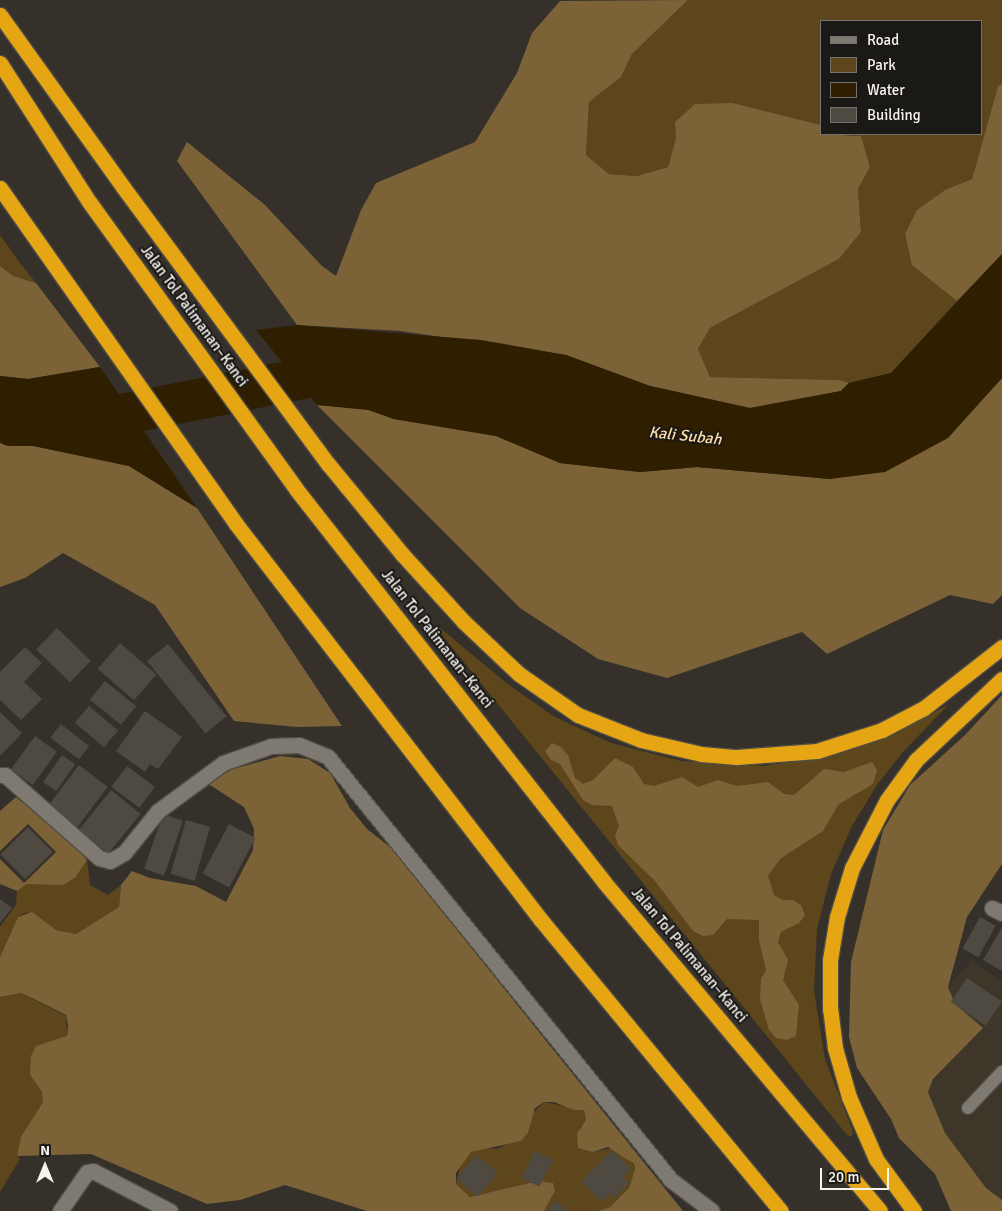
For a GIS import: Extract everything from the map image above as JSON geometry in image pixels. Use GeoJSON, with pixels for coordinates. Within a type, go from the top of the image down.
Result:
{"type":"FeatureCollection","features":[{"type":"Feature","properties":{"kind":"highway"},"geometry":{"type":"LineString","coordinates":[[0,15],[123,188],[329,465],[464,622],[519,674],[578,715],[670,748],[737,757],[817,751],[853,742],[924,708],[1002,647]]}},
{"type":"Feature","properties":{"kind":"highway","name":"Jalan Tol Palimanan–Kanci"},"geometry":{"type":"LineString","coordinates":[[0,63],[90,203],[296,489],[604,882],[880,1211]]}},
{"type":"Feature","properties":{"kind":"highway"},"geometry":{"type":"LineString","coordinates":[[0,188],[42,244],[236,524],[541,920],[781,1211]]}},
{"type":"Feature","properties":{"kind":"highway"},"geometry":{"type":"LineString","coordinates":[[914,1211],[876,1159],[849,1098],[835,1048],[830,1010],[830,960],[837,917],[852,868],[887,800],[916,760],[1002,679]]}},
{"type":"Feature","properties":{"kind":"street"},"geometry":{"type":"LineString","coordinates":[[0,775],[5,775],[99,858],[110,861],[124,853],[158,810],[223,763],[271,746],[299,745],[328,757],[671,1180],[712,1211]]}},
{"type":"Feature","properties":{"kind":"street"},"geometry":{"type":"LineString","coordinates":[[60,1211],[86,1172],[93,1171],[170,1211]]}},
{"type":"Feature","properties":{"kind":"lane"},"geometry":{"type":"LineString","coordinates":[[968,1108],[1002,1072]]}},
{"type":"Feature","properties":{"kind":"shaded area"},"geometry":{"type":"Polygon","coordinates":[[[688,0],[632,54],[621,77],[589,102],[586,155],[609,174],[637,176],[668,167],[676,138],[675,122],[695,104],[733,103],[820,125],[820,135],[861,136],[870,167],[858,189],[861,232],[839,259],[710,328],[698,349],[710,377],[840,380],[849,383],[841,391],[750,408],[650,386],[566,355],[400,331],[297,325],[177,161],[187,142],[265,205],[322,266],[336,276],[361,210],[376,183],[475,142],[517,73],[532,33],[560,1],[688,0]]]}},
{"type":"Feature","properties":{"kind":"shaded area"},"geometry":{"type":"Polygon","coordinates":[[[1002,84],[1002,254],[957,301],[912,265],[905,234],[917,210],[945,190],[972,179],[998,86],[1002,84]]]}},
{"type":"Feature","properties":{"kind":"shaded area"},"geometry":{"type":"Polygon","coordinates":[[[0,266],[13,276],[36,283],[100,367],[28,379],[0,376],[0,266]]]}},
{"type":"Feature","properties":{"kind":"shaded area"},"geometry":{"type":"Polygon","coordinates":[[[1002,378],[1002,595],[993,604],[950,595],[827,654],[802,632],[667,678],[598,659],[520,608],[317,405],[368,409],[394,419],[496,436],[560,463],[640,472],[697,467],[830,479],[947,438],[1002,378]]]}},
{"type":"Feature","properties":{"kind":"shaded area"},"geometry":{"type":"Polygon","coordinates":[[[0,439],[129,466],[197,508],[342,726],[297,727],[234,721],[155,605],[63,553],[25,578],[0,587],[0,439]]]}},
{"type":"Feature","properties":{"kind":"shaded area"},"geometry":{"type":"Polygon","coordinates":[[[1002,695],[1002,864],[967,917],[948,987],[955,1004],[983,1028],[933,1079],[928,1092],[945,1133],[986,1188],[1002,1200],[1002,1211],[951,1211],[935,1174],[899,1138],[891,1119],[857,1068],[849,1037],[851,962],[883,830],[910,785],[965,735],[1002,695]]]}},
{"type":"Feature","properties":{"kind":"shaded area"},"geometry":{"type":"Polygon","coordinates":[[[552,743],[561,747],[568,755],[575,778],[583,784],[593,780],[615,758],[633,767],[644,784],[654,786],[682,777],[698,787],[718,780],[737,786],[768,782],[784,794],[794,795],[824,769],[844,772],[872,762],[877,770],[873,784],[839,804],[823,831],[780,859],[768,876],[774,895],[783,900],[793,900],[801,905],[805,915],[799,923],[781,932],[778,942],[788,960],[783,980],[799,1005],[796,1036],[787,1040],[776,1038],[769,1030],[760,999],[761,979],[766,970],[759,940],[759,920],[727,919],[713,935],[703,936],[693,931],[655,881],[618,845],[615,835],[619,826],[612,806],[592,805],[583,800],[560,764],[551,760],[545,751],[552,743]]]}},
{"type":"Feature","properties":{"kind":"shaded area"},"geometry":{"type":"Polygon","coordinates":[[[280,756],[308,759],[330,773],[350,808],[367,829],[390,847],[683,1211],[598,1211],[610,1207],[629,1188],[635,1169],[634,1164],[608,1147],[593,1152],[578,1148],[577,1133],[586,1120],[584,1110],[574,1110],[554,1102],[544,1102],[535,1108],[528,1133],[521,1141],[471,1152],[456,1173],[456,1184],[470,1197],[538,1181],[553,1183],[555,1191],[544,1211],[367,1211],[285,1185],[240,1200],[207,1204],[91,1154],[17,1156],[21,1137],[43,1102],[42,1092],[30,1075],[31,1056],[36,1046],[67,1036],[68,1025],[66,1015],[21,993],[0,997],[0,957],[18,917],[32,912],[56,930],[76,934],[119,907],[121,885],[132,871],[150,878],[196,886],[226,902],[253,850],[254,829],[244,807],[207,783],[233,769],[280,756]]]}},
{"type":"Feature","properties":{"kind":"shaded area"},"geometry":{"type":"Polygon","coordinates":[[[16,797],[78,848],[87,860],[75,878],[63,885],[27,884],[17,891],[0,884],[0,859],[24,883],[56,852],[28,824],[0,851],[0,811],[16,797]]]}},
{"type":"Feature","properties":{"kind":"shaded area"},"geometry":{"type":"Polygon","coordinates":[[[971,961],[1002,981],[1002,1200],[986,1188],[945,1133],[928,1092],[933,1079],[983,1028],[955,1004],[948,987],[971,961]]]}},
{"type":"Feature","properties":{"kind":"green space"},"geometry":{"type":"Polygon","coordinates":[[[688,0],[1002,0],[1002,84],[998,86],[972,179],[944,191],[948,292],[957,301],[891,373],[849,383],[840,380],[710,377],[698,349],[710,328],[839,259],[861,232],[858,189],[870,167],[861,137],[854,135],[982,135],[982,20],[820,20],[820,125],[733,103],[675,122],[676,138],[668,167],[637,176],[609,174],[586,155],[589,102],[621,77],[632,54],[688,0]]]}},
{"type":"Feature","properties":{"kind":"green space"},"geometry":{"type":"Polygon","coordinates":[[[0,235],[36,283],[13,276],[0,266],[0,235]]]}},
{"type":"Feature","properties":{"kind":"green space"},"geometry":{"type":"Polygon","coordinates":[[[439,627],[505,682],[553,716],[611,743],[681,761],[763,766],[832,756],[886,738],[948,705],[902,753],[877,785],[852,826],[831,874],[817,929],[814,991],[825,1059],[853,1132],[852,1137],[847,1135],[438,630],[439,627]]]}},
{"type":"Feature","properties":{"kind":"green space"},"geometry":{"type":"Polygon","coordinates":[[[87,860],[90,885],[108,895],[121,885],[119,907],[76,934],[56,930],[27,912],[18,917],[0,957],[0,927],[16,905],[17,891],[27,884],[63,884],[75,878],[87,860]]]}},
{"type":"Feature","properties":{"kind":"green space"},"geometry":{"type":"Polygon","coordinates":[[[21,993],[66,1016],[67,1036],[57,1040],[30,1075],[42,1092],[43,1102],[17,1156],[20,1159],[0,1192],[0,997],[21,993]]]}},
{"type":"Feature","properties":{"kind":"green space"},"geometry":{"type":"Polygon","coordinates":[[[544,1102],[584,1110],[586,1121],[579,1128],[593,1152],[613,1148],[633,1164],[635,1169],[629,1188],[610,1207],[598,1211],[544,1211],[555,1191],[538,1181],[470,1197],[456,1184],[461,1163],[471,1152],[481,1148],[497,1149],[528,1133],[533,1113],[544,1102]]]}},
{"type":"Feature","properties":{"kind":"water","name":"Kali Subah"},"geometry":{"type":"Polygon","coordinates":[[[1002,254],[1002,378],[948,438],[885,472],[830,479],[697,467],[640,472],[560,463],[496,436],[394,419],[368,410],[317,405],[256,330],[297,325],[481,340],[566,355],[650,386],[750,408],[841,391],[849,383],[891,373],[1002,254]]]}},
{"type":"Feature","properties":{"kind":"water"},"geometry":{"type":"Polygon","coordinates":[[[100,367],[197,508],[129,466],[0,439],[0,376],[28,379],[100,367]]]}},
{"type":"Feature","properties":{"kind":"building"},"geometry":{"type":"Polygon","coordinates":[[[57,628],[91,661],[70,682],[36,650],[57,628]]]}},
{"type":"Feature","properties":{"kind":"building"},"geometry":{"type":"Polygon","coordinates":[[[120,643],[156,674],[134,700],[98,669],[120,643]]]}},
{"type":"Feature","properties":{"kind":"building"},"geometry":{"type":"Polygon","coordinates":[[[168,644],[227,716],[206,733],[147,661],[168,644]]]}},
{"type":"Feature","properties":{"kind":"building"},"geometry":{"type":"Polygon","coordinates":[[[25,647],[42,663],[24,682],[42,699],[21,720],[0,700],[0,672],[25,647]]]}},
{"type":"Feature","properties":{"kind":"building"},"geometry":{"type":"Polygon","coordinates":[[[105,681],[136,706],[121,725],[90,700],[105,681]]]}},
{"type":"Feature","properties":{"kind":"building"},"geometry":{"type":"Polygon","coordinates":[[[89,706],[118,730],[104,747],[75,723],[89,706]]]}},
{"type":"Feature","properties":{"kind":"building"},"geometry":{"type":"Polygon","coordinates":[[[145,711],[182,737],[158,769],[150,764],[145,772],[116,751],[145,711]]]}},
{"type":"Feature","properties":{"kind":"building"},"geometry":{"type":"Polygon","coordinates":[[[0,712],[22,733],[0,756],[0,712]]]}},
{"type":"Feature","properties":{"kind":"building"},"geometry":{"type":"Polygon","coordinates":[[[61,724],[89,746],[79,760],[51,737],[61,724]]]}},
{"type":"Feature","properties":{"kind":"building"},"geometry":{"type":"Polygon","coordinates":[[[35,736],[57,752],[33,785],[11,769],[35,736]]]}},
{"type":"Feature","properties":{"kind":"building"},"geometry":{"type":"Polygon","coordinates":[[[62,755],[75,764],[56,791],[43,782],[62,755]]]}},
{"type":"Feature","properties":{"kind":"building"},"geometry":{"type":"Polygon","coordinates":[[[79,765],[108,787],[76,829],[47,807],[79,765]]]}},
{"type":"Feature","properties":{"kind":"building"},"geometry":{"type":"Polygon","coordinates":[[[127,766],[155,787],[139,808],[111,787],[127,766]]]}},
{"type":"Feature","properties":{"kind":"building"},"geometry":{"type":"Polygon","coordinates":[[[111,790],[141,814],[108,854],[79,830],[111,790]]]}},
{"type":"Feature","properties":{"kind":"building"},"geometry":{"type":"Polygon","coordinates":[[[163,814],[183,821],[164,876],[144,869],[163,814]]]}},
{"type":"Feature","properties":{"kind":"building"},"geometry":{"type":"Polygon","coordinates":[[[186,820],[210,827],[195,881],[171,874],[186,820]]]}},
{"type":"Feature","properties":{"kind":"building"},"geometry":{"type":"Polygon","coordinates":[[[229,824],[255,838],[229,888],[203,873],[229,824]]]}},
{"type":"Feature","properties":{"kind":"building"},"geometry":{"type":"Polygon","coordinates":[[[28,827],[53,852],[25,879],[0,855],[28,827]]]}},
{"type":"Feature","properties":{"kind":"building"},"geometry":{"type":"Polygon","coordinates":[[[0,899],[12,908],[0,923],[0,899]]]}},
{"type":"Feature","properties":{"kind":"building"},"geometry":{"type":"Polygon","coordinates":[[[980,917],[996,926],[978,957],[963,948],[980,917]]]}},
{"type":"Feature","properties":{"kind":"building"},"geometry":{"type":"Polygon","coordinates":[[[1002,927],[1002,971],[983,960],[1002,927]]]}},
{"type":"Feature","properties":{"kind":"building"},"geometry":{"type":"Polygon","coordinates":[[[967,978],[1002,1001],[986,1026],[951,1002],[967,978]]]}},
{"type":"Feature","properties":{"kind":"building"},"geometry":{"type":"Polygon","coordinates":[[[612,1150],[631,1169],[623,1177],[629,1183],[614,1198],[610,1193],[602,1202],[581,1182],[612,1150]]]}},
{"type":"Feature","properties":{"kind":"building"},"geometry":{"type":"Polygon","coordinates":[[[535,1151],[553,1160],[539,1187],[521,1178],[535,1151]]]}},
{"type":"Feature","properties":{"kind":"building"},"geometry":{"type":"Polygon","coordinates":[[[476,1155],[498,1173],[478,1197],[456,1179],[476,1155]]]}},
{"type":"Feature","properties":{"kind":"building"},"geometry":{"type":"Polygon","coordinates":[[[555,1201],[569,1211],[548,1211],[555,1201]]]}},
{"type":"Feature","properties":{"kind":"waterway"},"geometry":{"type":"LineString","coordinates":[[0,420],[11,425],[65,425],[332,372],[352,374]]}}]}
